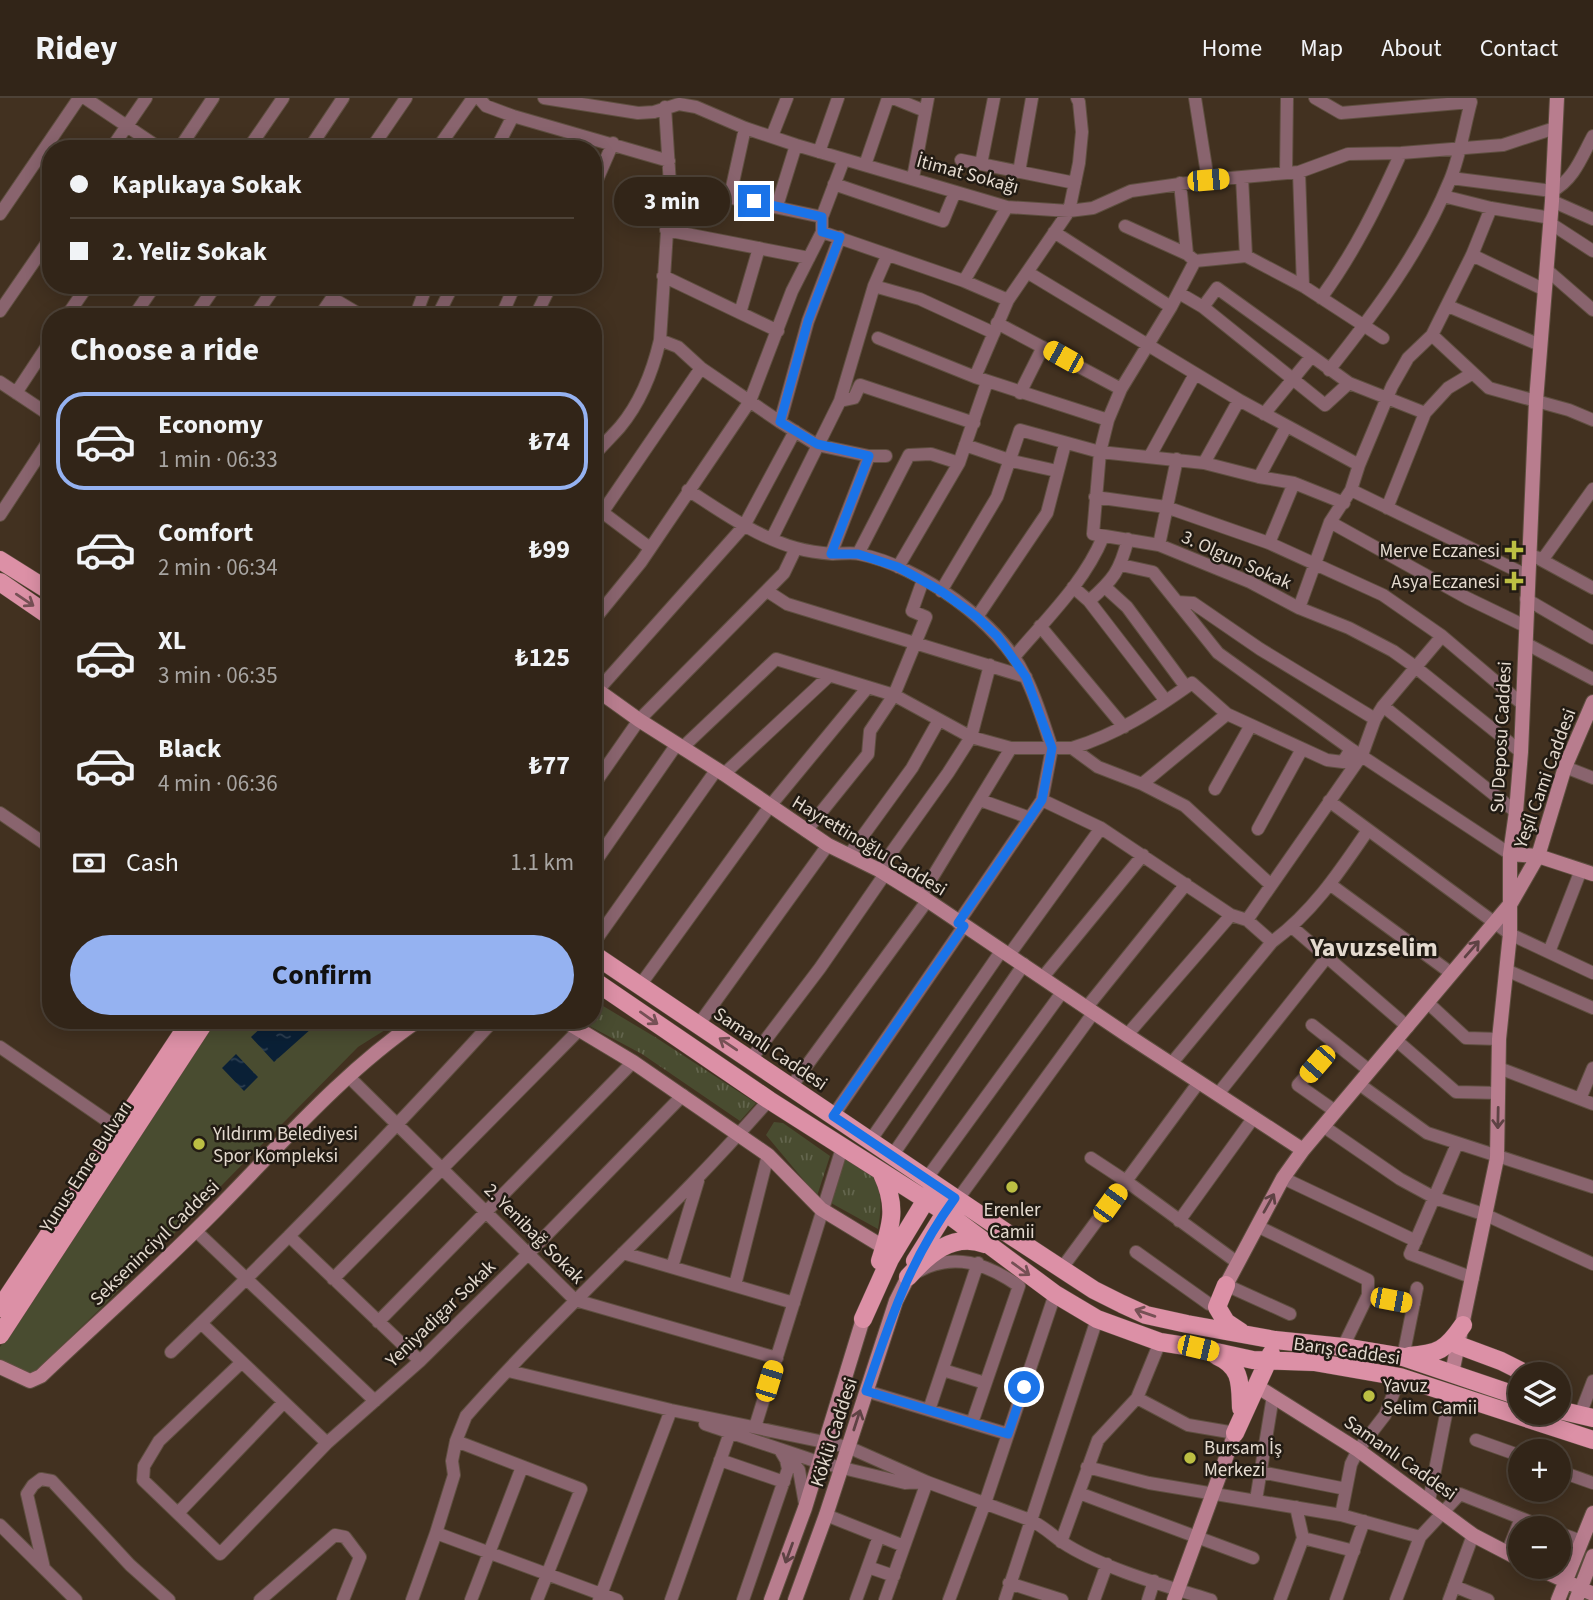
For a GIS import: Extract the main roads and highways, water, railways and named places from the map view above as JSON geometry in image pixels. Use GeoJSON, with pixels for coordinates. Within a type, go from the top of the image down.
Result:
{"type":"FeatureCollection","features":[{"type":"Feature","properties":{"kind":"main road","name":"Su Deposu Caddesi"},"geometry":{"type":"LineString","coordinates":[[1452,1373],[1497,1158],[1499,1039],[1510,934],[1510,854],[1521,752],[1526,598],[1528,576],[1536,557],[1536,401],[1551,220],[1557,98]]}},
{"type":"Feature","properties":{"kind":"main road"},"geometry":{"type":"LineString","coordinates":[[0,560],[42,586]]}},
{"type":"Feature","properties":{"kind":"main road"},"geometry":{"type":"LineString","coordinates":[[0,582],[42,611]]}},
{"type":"Feature","properties":{"kind":"main road","name":"Hayrettinoğlu Caddesi"},"geometry":{"type":"LineString","coordinates":[[602,693],[828,845],[882,872],[1303,1150]]}},
{"type":"Feature","properties":{"kind":"main road","name":"Yeşil Cami Caddesi"},"geometry":{"type":"LineString","coordinates":[[1226,1285],[1283,1178],[1303,1150],[1511,903],[1538,856],[1565,766],[1587,729],[1593,702]]}},
{"type":"Feature","properties":{"kind":"main road"},"geometry":{"type":"LineString","coordinates":[[1510,854],[1538,856],[1587,872]]}},
{"type":"Feature","properties":{"kind":"main road","name":"Samanlı Caddesi"},"geometry":{"type":"LineString","coordinates":[[602,960],[931,1181],[989,1245],[1055,1294],[1097,1319],[1160,1342],[1261,1361]]}},
{"type":"Feature","properties":{"kind":"main road","name":"Samanlı Caddesi"},"geometry":{"type":"LineString","coordinates":[[602,986],[769,1100],[925,1200],[953,1203],[1122,1304],[1146,1315],[1260,1337]]}},
{"type":"Feature","properties":{"kind":"main road","name":"Yunus Emre Bulvarı"},"geometry":{"type":"LineString","coordinates":[[0,1308],[185,1029]]}},
{"type":"Feature","properties":{"kind":"main road","name":"Yunus Emre Bulvarı"},"geometry":{"type":"LineString","coordinates":[[0,1335],[200,1029]]}},
{"type":"Feature","properties":{"kind":"main road","name":"Sekseninciyıl Caddesi"},"geometry":{"type":"LineString","coordinates":[[0,1367],[30,1381],[41,1376],[196,1231],[348,1076],[406,1029]]}},
{"type":"Feature","properties":{"kind":"main road"},"geometry":{"type":"LineString","coordinates":[[577,1029],[633,1062],[768,1155],[821,1209],[885,1248]]}},
{"type":"Feature","properties":{"kind":"main road"},"geometry":{"type":"LineString","coordinates":[[863,1319],[892,1223],[893,1205],[882,1174]]}},
{"type":"Feature","properties":{"kind":"main road"},"geometry":{"type":"LineString","coordinates":[[863,1319],[890,1259],[925,1200],[931,1181]]}},
{"type":"Feature","properties":{"kind":"main road"},"geometry":{"type":"LineString","coordinates":[[908,1277],[921,1249],[953,1203]]}},
{"type":"Feature","properties":{"kind":"main road"},"geometry":{"type":"LineString","coordinates":[[908,1277],[925,1259],[950,1243],[964,1241],[989,1245]]}},
{"type":"Feature","properties":{"kind":"main road","name":"Köklü Caddesi"},"geometry":{"type":"LineString","coordinates":[[795,1600],[826,1515],[896,1301],[908,1277]]}},
{"type":"Feature","properties":{"kind":"main road"},"geometry":{"type":"LineString","coordinates":[[1187,1324],[1213,1306],[1226,1285]]}},
{"type":"Feature","properties":{"kind":"main road"},"geometry":{"type":"LineString","coordinates":[[1213,1306],[1226,1322],[1260,1337],[1265,1392]]}},
{"type":"Feature","properties":{"kind":"main road","name":"Köklü Caddesi"},"geometry":{"type":"LineString","coordinates":[[771,1600],[805,1508],[863,1319]]}},
{"type":"Feature","properties":{"kind":"main road"},"geometry":{"type":"LineString","coordinates":[[1403,1357],[1428,1355],[1439,1351],[1447,1346],[1462,1325]]}},
{"type":"Feature","properties":{"kind":"main road","name":"Barış Caddesi"},"geometry":{"type":"LineString","coordinates":[[1260,1337],[1403,1357],[1508,1392]]}},
{"type":"Feature","properties":{"kind":"main road"},"geometry":{"type":"LineString","coordinates":[[1458,1345],[1508,1364]]}},
{"type":"Feature","properties":{"kind":"main road"},"geometry":{"type":"LineString","coordinates":[[1198,1348],[1226,1360],[1233,1366],[1240,1385],[1241,1408]]}},
{"type":"Feature","properties":{"kind":"main road"},"geometry":{"type":"LineString","coordinates":[[1176,1595],[1236,1433],[1241,1408],[1261,1361]]}},
{"type":"Feature","properties":{"kind":"main road","name":"Barış Caddesi"},"geometry":{"type":"LineString","coordinates":[[1261,1361],[1314,1362],[1400,1377],[1589,1441]]}},
{"type":"Feature","properties":{"kind":"main road"},"geometry":{"type":"LineString","coordinates":[[1236,1433],[1283,1366],[1314,1362]]}},
{"type":"Feature","properties":{"kind":"main road"},"geometry":{"type":"LineString","coordinates":[[1450,1394],[1452,1373]]}},
{"type":"Feature","properties":{"kind":"main road","name":"Samanlı Caddesi"},"geometry":{"type":"LineString","coordinates":[[1265,1392],[1358,1450],[1474,1535],[1508,1554]]}},
{"type":"Feature","properties":{"kind":"main road"},"geometry":{"type":"LineString","coordinates":[[1558,1600],[1593,1513]]}},
{"type":"Feature","properties":{"kind":"main road"},"geometry":{"type":"LineString","coordinates":[[1559,1579],[1583,1594],[1593,1556]]}},
{"type":"Feature","properties":{"kind":"water"},"geometry":{"type":"Polygon","coordinates":[[[259,1029],[311,1029],[274,1062],[251,1037],[259,1029]]]}},
{"type":"Feature","properties":{"kind":"water"},"geometry":{"type":"Polygon","coordinates":[[[236,1054],[258,1077],[244,1091],[222,1068],[236,1054]]]}},
{"type":"Feature","properties":{"kind":"place","name":"Merve Eczanesi"},"geometry":{"type":"Point","coordinates":[1514,550]}},
{"type":"Feature","properties":{"kind":"place","name":"Asya Eczanesi"},"geometry":{"type":"Point","coordinates":[1514,581]}},
{"type":"Feature","properties":{"kind":"place","name":"Yıldırım Belediyesi Spor Kompleksi"},"geometry":{"type":"Point","coordinates":[199,1144]}},
{"type":"Feature","properties":{"kind":"place","name":"Erenler Camii"},"geometry":{"type":"Point","coordinates":[1012,1187]}},
{"type":"Feature","properties":{"kind":"place","name":"Yavuz Selim Camii"},"geometry":{"type":"Point","coordinates":[1369,1396]}},
{"type":"Feature","properties":{"kind":"place","name":"Bursam İş Merkezi"},"geometry":{"type":"Point","coordinates":[1190,1458]}},
{"type":"Feature","properties":{"kind":"district","name":"Yavuzselim"},"geometry":{"type":"Point","coordinates":[1374,947]}}]}
